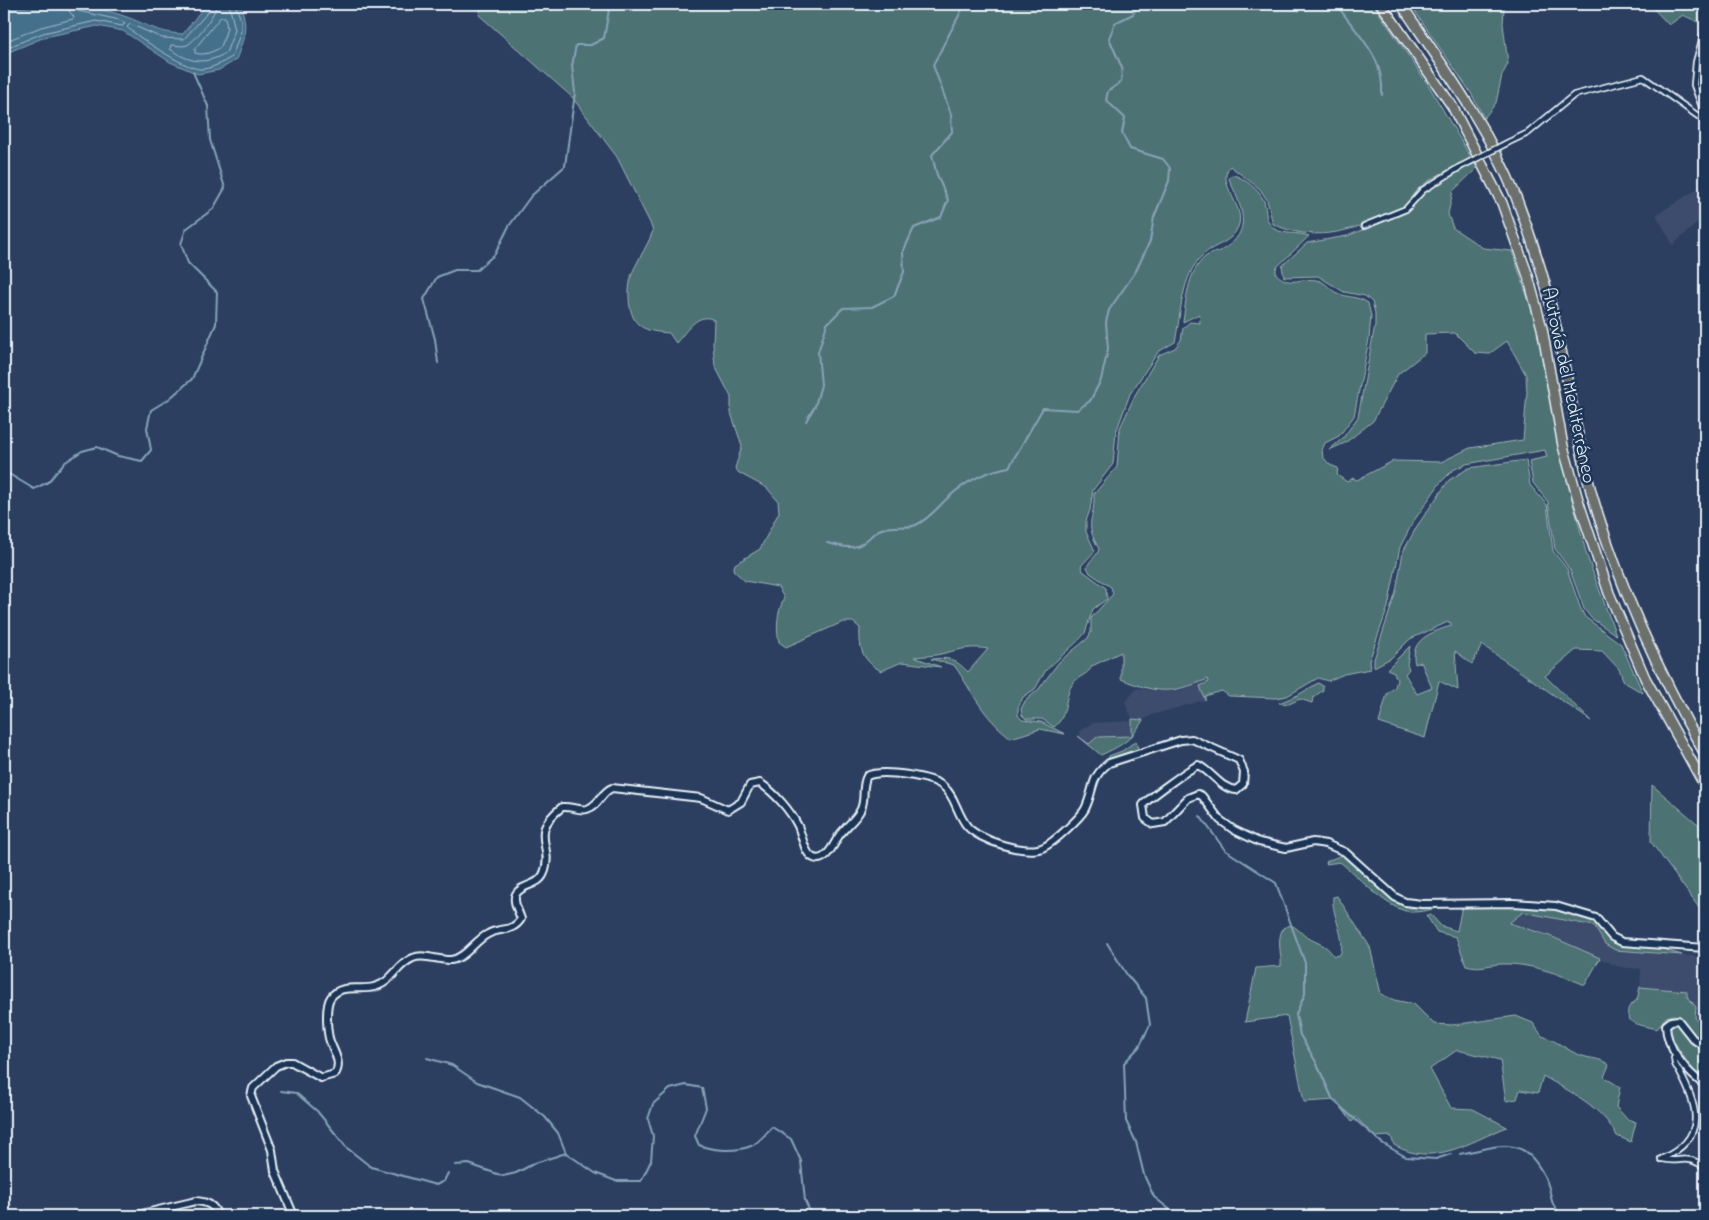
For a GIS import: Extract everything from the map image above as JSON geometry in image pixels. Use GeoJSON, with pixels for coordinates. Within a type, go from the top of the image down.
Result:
{"type":"FeatureCollection","features":[{"type":"Feature","properties":{"kind":"highway","name":"Autovía del Mediterráneo"},"geometry":{"type":"LineString","coordinates":[[1381,4],[1452,106],[1502,204],[1528,276],[1542,328],[1563,446],[1609,593],[1645,678],[1705,786]]}},
{"type":"Feature","properties":{"kind":"highway","name":"Autovía del Mediterráneo"},"geometry":{"type":"LineString","coordinates":[[1401,4],[1462,93],[1493,148],[1516,196],[1543,274],[1556,327],[1578,438],[1593,495],[1619,577],[1659,669],[1705,754]]}},
{"type":"Feature","properties":{"kind":"main road"},"geometry":{"type":"LineString","coordinates":[[294,1216],[276,1171],[272,1150],[253,1105],[251,1096],[253,1088],[276,1066],[286,1062],[292,1062],[321,1078],[336,1074],[338,1064],[329,1038],[329,1010],[330,998],[337,992],[349,988],[374,988],[387,982],[405,963],[418,956],[450,960],[470,949],[489,933],[509,930],[517,926],[521,919],[515,902],[516,894],[520,889],[537,882],[545,871],[546,860],[542,836],[546,826],[562,807],[586,809],[598,803],[605,792],[612,788],[701,798],[728,810],[741,802],[750,785],[760,783],[790,813],[808,852],[812,857],[819,859],[833,848],[837,839],[860,810],[863,800],[863,782],[867,776],[879,772],[916,777],[936,782],[943,786],[967,826],[976,835],[1021,850],[1033,850],[1044,847],[1079,817],[1087,804],[1093,780],[1099,770],[1109,763],[1180,740],[1192,739],[1239,760],[1244,772],[1243,784],[1236,790],[1229,790],[1209,770],[1198,765],[1189,769],[1166,788],[1148,799],[1142,811],[1148,821],[1153,824],[1165,822],[1188,798],[1198,794],[1202,796],[1220,820],[1234,830],[1259,842],[1286,848],[1313,842],[1326,844],[1345,852],[1395,897],[1405,902],[1422,904],[1514,903],[1556,906],[1596,918],[1612,936],[1622,942],[1705,948]]}},
{"type":"Feature","properties":{"kind":"main road"},"geometry":{"type":"LineString","coordinates":[[1705,1047],[1694,1039],[1678,1020],[1671,1021],[1666,1025],[1666,1034],[1677,1056],[1694,1077],[1705,1085]]}},
{"type":"Feature","properties":{"kind":"main road"},"geometry":{"type":"LineString","coordinates":[[134,1216],[196,1201],[206,1202],[215,1208],[217,1216]]}},
{"type":"Feature","properties":{"kind":"main road"},"geometry":{"type":"LineString","coordinates":[[76,1216],[94,1216]]}},
{"type":"Feature","properties":{"kind":"street"},"geometry":{"type":"LineString","coordinates":[[1705,29],[1696,62],[1694,85],[1705,114]]}},
{"type":"Feature","properties":{"kind":"street"},"geometry":{"type":"LineString","coordinates":[[1364,226],[1406,209],[1423,190],[1460,167],[1539,125],[1574,95],[1643,76],[1705,121]]}},
{"type":"Feature","properties":{"kind":"street"},"geometry":{"type":"LineString","coordinates":[[1677,1056],[1674,1058],[1675,1064],[1699,1109],[1700,1126],[1692,1142],[1661,1159],[1684,1158],[1696,1160],[1705,1166]]}},
{"type":"Feature","properties":{"kind":"shaded area"},"geometry":{"type":"Polygon","coordinates":[[[1705,184],[1705,216],[1673,245],[1656,215],[1705,184]]]}},
{"type":"Feature","properties":{"kind":"shaded area"},"geometry":{"type":"Polygon","coordinates":[[[1208,679],[1210,682],[1200,686],[1205,700],[1152,715],[1143,720],[1132,719],[1125,702],[1137,688],[1157,691],[1181,690],[1208,679]]]}},
{"type":"Feature","properties":{"kind":"shaded area"},"geometry":{"type":"Polygon","coordinates":[[[1130,721],[1133,736],[1097,737],[1089,744],[1081,737],[1079,731],[1092,723],[1130,721]]]}},
{"type":"Feature","properties":{"kind":"shaded area"},"geometry":{"type":"Polygon","coordinates":[[[1523,912],[1594,926],[1605,944],[1615,950],[1705,957],[1705,1028],[1695,1018],[1694,1003],[1687,996],[1660,988],[1640,987],[1641,969],[1619,967],[1550,936],[1508,923],[1523,912]]]}},
{"type":"Feature","properties":{"kind":"green space"},"geometry":{"type":"Polygon","coordinates":[[[482,4],[1373,4],[1429,86],[1477,168],[1453,191],[1448,214],[1453,228],[1483,248],[1512,251],[1536,322],[1557,442],[1587,556],[1616,635],[1591,618],[1584,609],[1570,570],[1555,549],[1548,502],[1533,483],[1529,461],[1547,457],[1545,450],[1466,464],[1453,470],[1440,483],[1413,522],[1400,547],[1388,607],[1369,661],[1370,669],[1344,674],[1328,681],[1318,678],[1287,696],[1275,698],[1229,696],[1222,691],[1205,696],[1205,700],[1200,686],[1209,682],[1208,679],[1174,690],[1155,690],[1121,679],[1121,652],[1092,666],[1089,671],[1074,682],[1068,693],[1062,717],[1054,727],[1042,719],[1026,719],[1022,715],[1021,709],[1025,701],[1038,690],[1059,662],[1088,638],[1091,632],[1091,618],[1113,594],[1111,587],[1090,573],[1087,567],[1099,549],[1091,526],[1094,494],[1117,467],[1120,428],[1135,395],[1159,355],[1175,348],[1181,340],[1183,328],[1190,322],[1200,323],[1199,314],[1183,322],[1188,288],[1194,271],[1205,257],[1222,250],[1239,235],[1242,226],[1241,208],[1229,179],[1232,175],[1246,181],[1259,193],[1264,201],[1267,220],[1271,226],[1283,232],[1309,236],[1276,268],[1276,274],[1281,278],[1291,281],[1310,279],[1319,281],[1339,294],[1368,303],[1371,316],[1369,339],[1354,416],[1339,436],[1325,443],[1322,450],[1323,457],[1330,465],[1338,468],[1337,475],[1347,482],[1353,478],[1357,480],[1393,461],[1441,462],[1470,448],[1523,440],[1527,392],[1526,375],[1507,341],[1489,354],[1475,353],[1455,333],[1425,334],[1425,353],[1398,374],[1373,421],[1345,443],[1329,450],[1343,438],[1358,417],[1375,325],[1375,313],[1372,302],[1365,296],[1344,292],[1318,276],[1284,277],[1282,266],[1307,243],[1347,236],[1403,214],[1426,190],[1462,170],[1459,165],[1426,183],[1398,211],[1343,231],[1315,234],[1287,230],[1273,224],[1267,200],[1260,189],[1230,166],[1226,173],[1226,180],[1238,211],[1240,219],[1238,227],[1231,237],[1207,251],[1190,273],[1183,296],[1175,342],[1158,352],[1130,394],[1116,432],[1113,464],[1093,490],[1086,521],[1086,532],[1095,551],[1081,566],[1083,571],[1106,588],[1107,599],[1093,609],[1085,633],[1046,670],[1035,689],[1023,697],[1018,708],[1018,715],[1022,720],[1041,722],[1065,734],[1040,729],[1011,738],[985,713],[954,665],[931,659],[943,658],[952,660],[968,672],[988,649],[966,648],[937,655],[914,657],[941,667],[902,662],[881,671],[870,663],[863,653],[860,642],[860,628],[853,622],[843,622],[786,647],[779,642],[778,636],[777,625],[784,598],[778,587],[745,581],[733,570],[735,564],[760,549],[779,512],[778,501],[767,488],[739,473],[735,468],[742,446],[731,413],[731,397],[715,366],[713,344],[714,320],[703,318],[698,320],[676,343],[669,333],[646,329],[635,320],[630,306],[630,282],[634,269],[653,231],[650,223],[617,157],[572,97],[479,15],[482,4]]]}},
{"type":"Feature","properties":{"kind":"green space"},"geometry":{"type":"Polygon","coordinates":[[[1410,4],[1511,4],[1504,8],[1503,24],[1508,64],[1502,75],[1496,103],[1484,118],[1471,93],[1410,4]]]}},
{"type":"Feature","properties":{"kind":"green space"},"geometry":{"type":"Polygon","coordinates":[[[1649,4],[1699,4],[1698,22],[1683,15],[1669,25],[1649,4]]]}},
{"type":"Feature","properties":{"kind":"green space"},"geometry":{"type":"Polygon","coordinates":[[[1526,460],[1530,485],[1547,505],[1553,551],[1567,569],[1585,617],[1621,644],[1643,693],[1624,682],[1619,669],[1602,651],[1576,650],[1545,676],[1591,721],[1482,645],[1472,664],[1455,651],[1458,690],[1439,681],[1425,738],[1379,723],[1387,694],[1395,687],[1397,680],[1394,672],[1387,669],[1410,646],[1407,664],[1409,669],[1405,674],[1417,694],[1432,688],[1421,662],[1415,664],[1415,649],[1418,643],[1429,634],[1451,626],[1451,623],[1448,622],[1410,639],[1391,658],[1374,667],[1374,659],[1396,592],[1403,552],[1417,526],[1449,480],[1469,468],[1526,460]]]}},
{"type":"Feature","properties":{"kind":"green space"},"geometry":{"type":"Polygon","coordinates":[[[1318,683],[1323,686],[1323,690],[1313,698],[1312,703],[1300,699],[1289,704],[1279,703],[1298,695],[1318,683]]]}},
{"type":"Feature","properties":{"kind":"green space"},"geometry":{"type":"Polygon","coordinates":[[[1132,719],[1143,720],[1139,727],[1132,735],[1132,719]]]}},
{"type":"Feature","properties":{"kind":"green space"},"geometry":{"type":"Polygon","coordinates":[[[1078,736],[1089,744],[1097,737],[1131,736],[1125,742],[1101,755],[1078,736]]]}},
{"type":"Feature","properties":{"kind":"green space"},"geometry":{"type":"Polygon","coordinates":[[[1136,741],[1138,749],[1108,760],[1109,756],[1122,751],[1136,741]]]}},
{"type":"Feature","properties":{"kind":"green space"},"geometry":{"type":"Polygon","coordinates":[[[1652,785],[1705,830],[1705,916],[1651,842],[1652,785]]]}},
{"type":"Feature","properties":{"kind":"green space"},"geometry":{"type":"Polygon","coordinates":[[[1342,855],[1348,858],[1394,901],[1411,908],[1437,906],[1437,908],[1413,912],[1394,906],[1375,893],[1340,862],[1326,864],[1327,861],[1342,855]]]}},
{"type":"Feature","properties":{"kind":"green space"},"geometry":{"type":"Polygon","coordinates":[[[1337,896],[1370,947],[1381,994],[1394,1000],[1414,1004],[1434,1024],[1452,1025],[1516,1016],[1533,1023],[1542,1036],[1580,1055],[1606,1063],[1609,1065],[1604,1077],[1620,1087],[1616,1107],[1627,1119],[1636,1122],[1631,1142],[1617,1136],[1603,1116],[1585,1101],[1543,1076],[1538,1093],[1520,1090],[1517,1099],[1506,1101],[1500,1060],[1457,1050],[1430,1069],[1451,1108],[1473,1109],[1507,1127],[1451,1150],[1423,1154],[1408,1151],[1394,1145],[1391,1136],[1375,1137],[1356,1117],[1352,1122],[1336,1100],[1304,1102],[1287,1016],[1245,1022],[1256,968],[1281,966],[1280,942],[1283,928],[1291,925],[1307,937],[1324,946],[1334,956],[1340,955],[1342,941],[1333,904],[1333,897],[1337,896]]]}},
{"type":"Feature","properties":{"kind":"green space"},"geometry":{"type":"Polygon","coordinates":[[[1462,906],[1529,906],[1563,910],[1593,920],[1602,927],[1614,943],[1660,948],[1682,955],[1615,950],[1605,944],[1594,926],[1523,912],[1509,923],[1550,936],[1600,958],[1585,985],[1555,973],[1523,965],[1501,964],[1480,967],[1466,965],[1456,937],[1437,932],[1426,915],[1431,915],[1441,926],[1457,931],[1462,906]]]}},
{"type":"Feature","properties":{"kind":"green space"},"geometry":{"type":"Polygon","coordinates":[[[1640,987],[1687,991],[1687,996],[1696,1007],[1695,1018],[1705,1028],[1705,1043],[1696,1037],[1674,1015],[1666,1017],[1657,1029],[1636,1024],[1629,1020],[1628,1008],[1637,1000],[1640,987]]]}},
{"type":"Feature","properties":{"kind":"green space"},"geometry":{"type":"Polygon","coordinates":[[[1674,1023],[1679,1025],[1705,1049],[1705,1079],[1695,1074],[1671,1037],[1668,1031],[1669,1026],[1674,1023]]]}},
{"type":"Feature","properties":{"kind":"water"},"geometry":{"type":"Polygon","coordinates":[[[206,4],[240,4],[243,12],[245,26],[236,60],[219,70],[198,74],[170,62],[123,31],[97,26],[45,37],[4,54],[4,10],[48,5],[78,6],[121,15],[165,32],[183,34],[206,4]]]}},
{"type":"Feature","properties":{"kind":"waterway"},"geometry":{"type":"LineString","coordinates":[[438,363],[435,339],[424,299],[437,277],[455,270],[477,270],[495,254],[509,226],[531,196],[565,166],[575,93],[572,66],[576,45],[591,45],[604,38],[610,4]]}},
{"type":"Feature","properties":{"kind":"waterway"},"geometry":{"type":"LineString","coordinates":[[806,421],[815,406],[821,385],[818,352],[827,324],[843,308],[872,307],[894,296],[904,272],[903,252],[914,228],[941,217],[948,200],[937,175],[932,155],[952,132],[951,114],[933,65],[965,4]]}},
{"type":"Feature","properties":{"kind":"waterway"},"geometry":{"type":"LineString","coordinates":[[827,543],[846,547],[856,546],[884,528],[916,525],[927,518],[964,485],[985,474],[1009,467],[1043,408],[1077,410],[1090,401],[1101,380],[1108,349],[1106,322],[1109,310],[1136,271],[1150,241],[1154,217],[1169,181],[1170,168],[1163,159],[1130,149],[1122,133],[1125,118],[1106,100],[1108,91],[1121,82],[1122,68],[1109,38],[1115,23],[1133,14],[1139,4]]}},
{"type":"Feature","properties":{"kind":"waterway"},"geometry":{"type":"LineString","coordinates":[[1336,4],[1361,36],[1374,57],[1382,81],[1382,95]]}},
{"type":"Feature","properties":{"kind":"waterway"},"geometry":{"type":"LineString","coordinates":[[4,471],[34,489],[48,482],[64,463],[82,451],[97,447],[118,456],[142,461],[151,450],[147,428],[151,410],[169,399],[192,379],[216,324],[217,292],[188,263],[181,244],[186,229],[213,209],[225,188],[210,140],[208,106],[193,72]]}},
{"type":"Feature","properties":{"kind":"waterway"},"geometry":{"type":"LineString","coordinates":[[1200,816],[1225,850],[1276,883],[1305,963],[1305,994],[1296,1014],[1300,1035],[1316,1062],[1333,1100],[1382,1143],[1406,1157],[1436,1159],[1451,1154]]}},
{"type":"Feature","properties":{"kind":"waterway"},"geometry":{"type":"LineString","coordinates":[[1107,943],[1127,975],[1146,998],[1150,1025],[1139,1047],[1124,1063],[1126,1121],[1136,1142],[1144,1175],[1154,1197],[1178,1216]]}},
{"type":"Feature","properties":{"kind":"waterway"},"geometry":{"type":"LineString","coordinates":[[427,1058],[452,1065],[477,1082],[520,1097],[545,1117],[558,1133],[566,1153],[595,1173],[616,1181],[641,1181],[651,1161],[653,1136],[648,1119],[653,1104],[670,1089],[686,1085],[702,1088],[706,1108],[695,1136],[699,1145],[711,1149],[725,1150],[745,1148],[757,1143],[772,1127],[791,1139],[801,1161],[805,1201],[812,1216]]}},
{"type":"Feature","properties":{"kind":"waterway"},"geometry":{"type":"LineString","coordinates":[[281,1091],[296,1093],[317,1111],[347,1148],[371,1167],[436,1185],[444,1181],[448,1173]]}},
{"type":"Feature","properties":{"kind":"waterway"},"geometry":{"type":"LineString","coordinates":[[1460,1154],[1500,1146],[1511,1146],[1521,1149],[1530,1155],[1539,1166],[1547,1182],[1553,1203],[1563,1216]]}},
{"type":"Feature","properties":{"kind":"waterway"},"geometry":{"type":"LineString","coordinates":[[455,1165],[469,1164],[503,1176],[516,1173],[535,1163],[566,1153]]}},
{"type":"Feature","properties":{"kind":"waterway"},"geometry":{"type":"LineString","coordinates":[[870,1216],[937,1216]]}}]}
